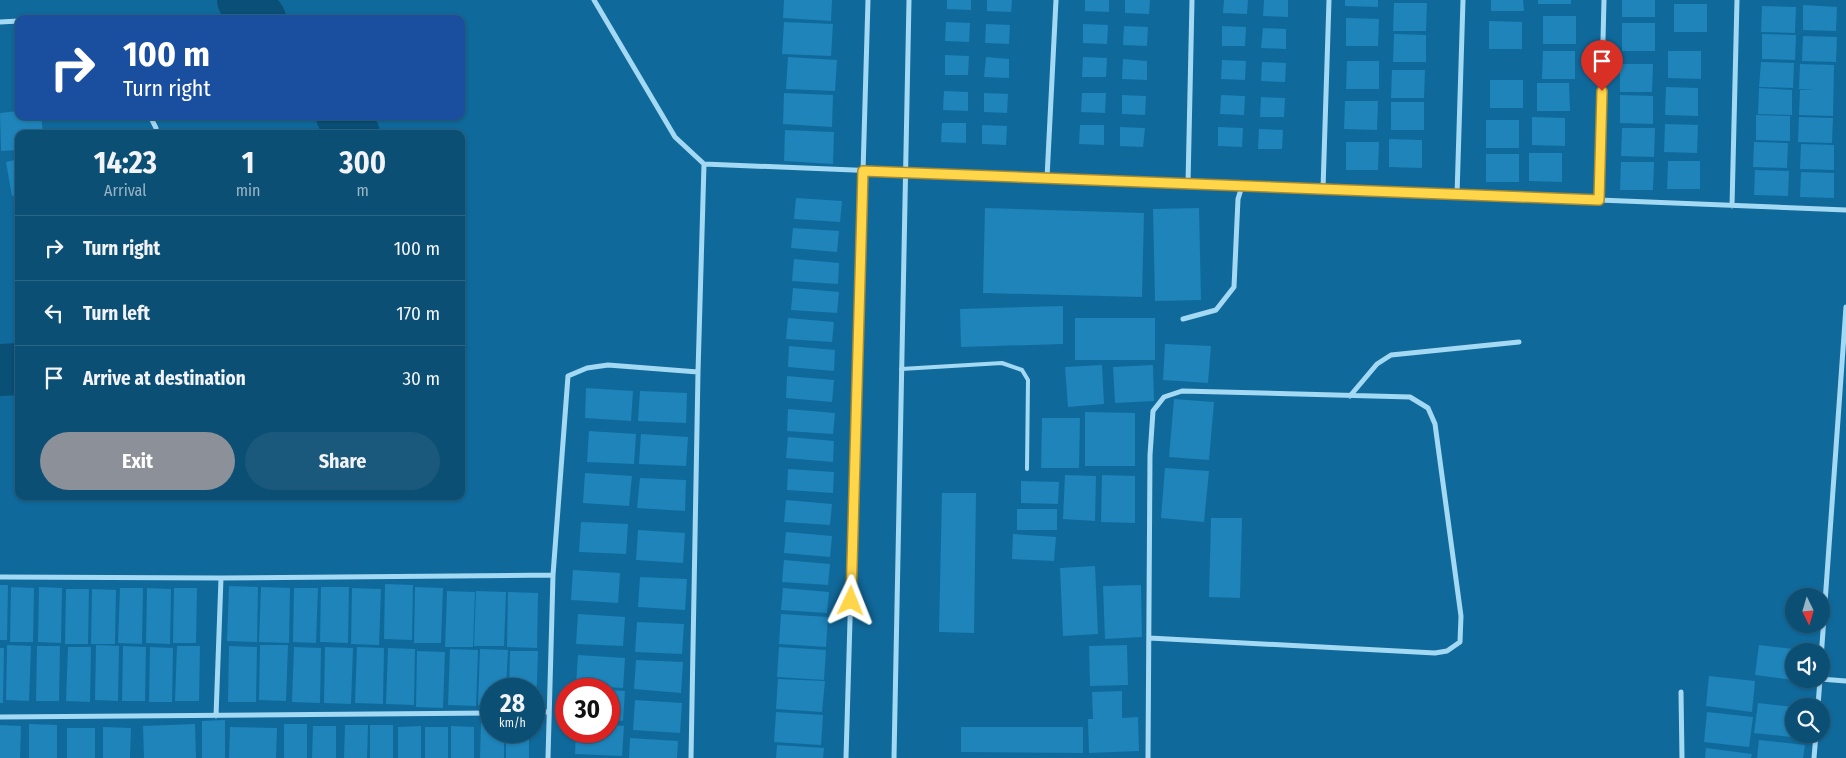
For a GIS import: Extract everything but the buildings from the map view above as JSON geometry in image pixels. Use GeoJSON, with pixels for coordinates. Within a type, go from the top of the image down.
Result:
{"type":"FeatureCollection","features":[{"type":"Feature","properties":{"kind":"street"},"geometry":{"type":"LineString","coordinates":[[594,0],[674,137],[704,164],[1846,210]]}},
{"type":"Feature","properties":{"kind":"street"},"geometry":{"type":"LineString","coordinates":[[846,758],[868,0]]}},
{"type":"Feature","properties":{"kind":"street"},"geometry":{"type":"LineString","coordinates":[[894,758],[909,0]]}},
{"type":"Feature","properties":{"kind":"street"},"geometry":{"type":"LineString","coordinates":[[1048,178],[1056,0]]}},
{"type":"Feature","properties":{"kind":"street"},"geometry":{"type":"LineString","coordinates":[[1188,184],[1192,0]]}},
{"type":"Feature","properties":{"kind":"street"},"geometry":{"type":"LineString","coordinates":[[1323,189],[1329,0]]}},
{"type":"Feature","properties":{"kind":"street"},"geometry":{"type":"LineString","coordinates":[[1457,195],[1463,0]]}},
{"type":"Feature","properties":{"kind":"street"},"geometry":{"type":"LineString","coordinates":[[1599,200],[1604,0]]}},
{"type":"Feature","properties":{"kind":"street"},"geometry":{"type":"LineString","coordinates":[[1732,206],[1737,0]]}},
{"type":"Feature","properties":{"kind":"street"},"geometry":{"type":"LineString","coordinates":[[0,22],[15,21]]}},
{"type":"Feature","properties":{"kind":"street"},"geometry":{"type":"LineString","coordinates":[[152,120],[156,128]]}},
{"type":"Feature","properties":{"kind":"street"},"geometry":{"type":"LineString","coordinates":[[691,758],[704,164]]}},
{"type":"Feature","properties":{"kind":"street"},"geometry":{"type":"LineString","coordinates":[[1183,318],[1216,310],[1234,287],[1238,199],[1242,186]]}},
{"type":"Feature","properties":{"kind":"street"},"geometry":{"type":"LineString","coordinates":[[1822,643],[1846,307]]}},
{"type":"Feature","properties":{"kind":"street"},"geometry":{"type":"LineString","coordinates":[[1350,396],[1377,364],[1391,354],[1519,342]]}},
{"type":"Feature","properties":{"kind":"street"},"geometry":{"type":"LineString","coordinates":[[548,758],[553,575],[568,376],[587,368],[608,365],[698,372]]}},
{"type":"Feature","properties":{"kind":"street"},"geometry":{"type":"LineString","coordinates":[[1148,758],[1150,455],[1153,411],[1164,397],[1182,391],[1410,397],[1428,408],[1435,424],[1461,616],[1460,642],[1447,651],[1435,653],[1149,638]]}},
{"type":"Feature","properties":{"kind":"street"},"geometry":{"type":"LineString","coordinates":[[0,577],[222,578],[553,575]]}},
{"type":"Feature","properties":{"kind":"street"},"geometry":{"type":"LineString","coordinates":[[216,716],[222,578]]}},
{"type":"Feature","properties":{"kind":"street"},"geometry":{"type":"LineString","coordinates":[[1830,680],[1846,681]]}},
{"type":"Feature","properties":{"kind":"street"},"geometry":{"type":"LineString","coordinates":[[1681,692],[1682,758]]}},
{"type":"Feature","properties":{"kind":"street"},"geometry":{"type":"LineString","coordinates":[[0,717],[480,712]]}},
{"type":"Feature","properties":{"kind":"street"},"geometry":{"type":"LineString","coordinates":[[1814,758],[1815,743]]}},
{"type":"Feature","properties":{"kind":"lane"},"geometry":{"type":"LineString","coordinates":[[901,369],[1002,363],[1022,370],[1028,380],[1027,469]]}},
{"type":"Feature","properties":{"kind":"waterway"},"geometry":{"type":"LineString","coordinates":[[243,0],[256,15]]}},
{"type":"Feature","properties":{"kind":"waterway"},"geometry":{"type":"LineString","coordinates":[[345,120],[351,130]]}},
{"type":"Feature","properties":{"kind":"waterway"},"geometry":{"type":"LineString","coordinates":[[0,370],[15,369]]}},
{"type":"Feature","properties":{"kind":"route"},"geometry":{"type":"LineString","coordinates":[[851,601],[863,171],[1599,200],[1602,91]]}}]}
